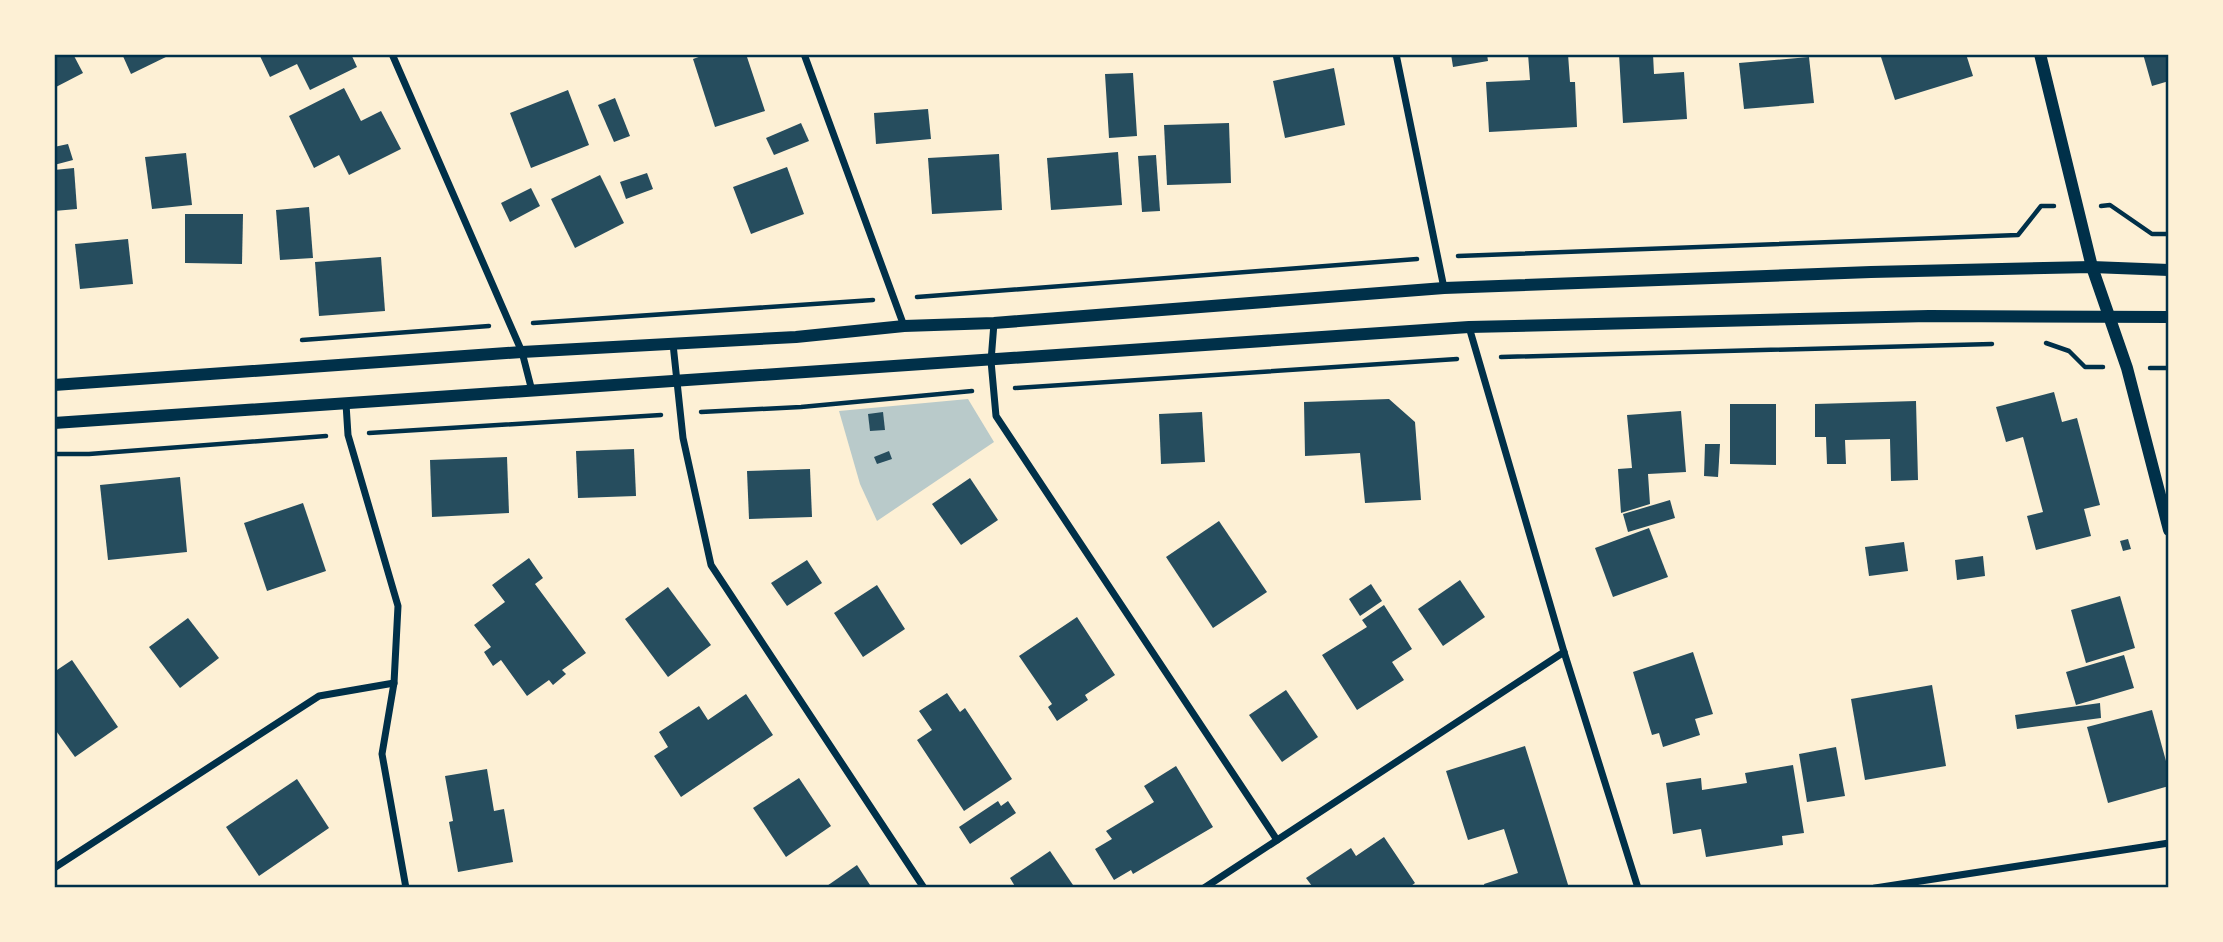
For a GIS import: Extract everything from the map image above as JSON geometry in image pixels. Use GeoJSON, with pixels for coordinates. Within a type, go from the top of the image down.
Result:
{"type":"FeatureCollection","features":[{"type":"Feature","properties":{"kind":"street"},"geometry":{"type":"LineString","coordinates":[[392,54],[522,352],[532,391]]}},
{"type":"Feature","properties":{"kind":"street"},"geometry":{"type":"LineString","coordinates":[[804,54],[904,326]]}},
{"type":"Feature","properties":{"kind":"street"},"geometry":{"type":"LineString","coordinates":[[1396,54],[1444,288]]}},
{"type":"Feature","properties":{"kind":"street"},"geometry":{"type":"LineString","coordinates":[[2040,54],[2092,267],[2127,368],[2169,530]]}},
{"type":"Feature","properties":{"kind":"street"},"geometry":{"type":"LineString","coordinates":[[54,385],[522,352],[796,337],[904,326],[994,323],[1444,288],[2092,267],[2169,270]]}},
{"type":"Feature","properties":{"kind":"street"},"geometry":{"type":"LineString","coordinates":[[54,423],[1469,327],[1930,316],[2169,317]]}},
{"type":"Feature","properties":{"kind":"street"},"geometry":{"type":"LineString","coordinates":[[994,323],[991,361],[996,416],[1277,839]]}},
{"type":"Feature","properties":{"kind":"street"},"geometry":{"type":"LineString","coordinates":[[1469,327],[1564,652],[1638,888]]}},
{"type":"Feature","properties":{"kind":"street"},"geometry":{"type":"LineString","coordinates":[[673,344],[682,438],[711,565],[924,888]]}},
{"type":"Feature","properties":{"kind":"street"},"geometry":{"type":"LineString","coordinates":[[346,404],[348,435],[398,606],[394,682],[382,754],[405,888]]}},
{"type":"Feature","properties":{"kind":"street"},"geometry":{"type":"LineString","coordinates":[[1204,888],[1564,652]]}},
{"type":"Feature","properties":{"kind":"street"},"geometry":{"type":"LineString","coordinates":[[54,868],[319,696],[394,682]]}},
{"type":"Feature","properties":{"kind":"street"},"geometry":{"type":"LineString","coordinates":[[1875,888],[2169,843]]}},
{"type":"Feature","properties":{"kind":"path"},"geometry":{"type":"LineString","coordinates":[[289,341],[894,299],[1438,257],[2018,235],[2040,206],[2109,205],[2152,233],[2169,234]]}},
{"type":"Feature","properties":{"kind":"path"},"geometry":{"type":"LineString","coordinates":[[2043,342],[2069,351],[2085,367],[2169,368]]}},
{"type":"Feature","properties":{"kind":"path"},"geometry":{"type":"LineString","coordinates":[[54,454],[802,407],[993,390],[1477,357],[2004,343]]}},
{"type":"Feature","properties":{"kind":"shaded area"},"geometry":{"type":"Polygon","coordinates":[[[968,399],[994,442],[877,521],[860,484],[839,411],[968,399]]]}},
{"type":"Feature","properties":{"kind":"building"},"geometry":{"type":"Polygon","coordinates":[[[54,54],[73,54],[83,73],[54,88],[54,54]]]}},
{"type":"Feature","properties":{"kind":"building"},"geometry":{"type":"Polygon","coordinates":[[[122,54],[172,54],[131,74],[122,54]]]}},
{"type":"Feature","properties":{"kind":"building"},"geometry":{"type":"Polygon","coordinates":[[[259,54],[351,54],[357,67],[310,90],[297,64],[270,77],[259,54]]]}},
{"type":"Feature","properties":{"kind":"building"},"geometry":{"type":"Polygon","coordinates":[[[707,54],[746,54],[765,111],[715,127],[693,59],[707,54]]]}},
{"type":"Feature","properties":{"kind":"building"},"geometry":{"type":"Polygon","coordinates":[[[1451,54],[1487,54],[1488,61],[1453,67],[1451,54]]]}},
{"type":"Feature","properties":{"kind":"building"},"geometry":{"type":"Polygon","coordinates":[[[1528,54],[1568,54],[1570,82],[1575,82],[1577,127],[1489,132],[1486,82],[1530,80],[1528,54]]]}},
{"type":"Feature","properties":{"kind":"building"},"geometry":{"type":"Polygon","coordinates":[[[1619,54],[1653,54],[1654,74],[1684,72],[1687,119],[1623,123],[1619,54]]]}},
{"type":"Feature","properties":{"kind":"building"},"geometry":{"type":"Polygon","coordinates":[[[1880,54],[1966,54],[1973,76],[1895,100],[1880,54]]]}},
{"type":"Feature","properties":{"kind":"building"},"geometry":{"type":"Polygon","coordinates":[[[2143,54],[2169,54],[2169,81],[2152,86],[2143,54]]]}},
{"type":"Feature","properties":{"kind":"building"},"geometry":{"type":"Polygon","coordinates":[[[1809,57],[1814,103],[1744,109],[1739,63],[1809,57]]]}},
{"type":"Feature","properties":{"kind":"building"},"geometry":{"type":"Polygon","coordinates":[[[1334,68],[1345,125],[1285,138],[1273,81],[1334,68]]]}},
{"type":"Feature","properties":{"kind":"building"},"geometry":{"type":"Polygon","coordinates":[[[1133,73],[1137,136],[1109,138],[1105,74],[1133,73]]]}},
{"type":"Feature","properties":{"kind":"building"},"geometry":{"type":"Polygon","coordinates":[[[344,88],[361,121],[381,111],[401,149],[349,175],[339,155],[314,168],[289,116],[344,88]]]}},
{"type":"Feature","properties":{"kind":"building"},"geometry":{"type":"Polygon","coordinates":[[[568,90],[589,145],[531,168],[510,113],[568,90]]]}},
{"type":"Feature","properties":{"kind":"building"},"geometry":{"type":"Polygon","coordinates":[[[615,98],[630,136],[614,142],[598,105],[615,98]]]}},
{"type":"Feature","properties":{"kind":"building"},"geometry":{"type":"Polygon","coordinates":[[[928,109],[931,139],[876,144],[874,113],[928,109]]]}},
{"type":"Feature","properties":{"kind":"building"},"geometry":{"type":"Polygon","coordinates":[[[801,123],[809,141],[774,155],[766,138],[801,123]]]}},
{"type":"Feature","properties":{"kind":"building"},"geometry":{"type":"Polygon","coordinates":[[[1229,123],[1231,183],[1167,185],[1164,125],[1229,123]]]}},
{"type":"Feature","properties":{"kind":"building"},"geometry":{"type":"Polygon","coordinates":[[[68,144],[73,160],[54,165],[54,147],[68,144]]]}},
{"type":"Feature","properties":{"kind":"building"},"geometry":{"type":"Polygon","coordinates":[[[1118,152],[1122,205],[1051,210],[1047,158],[1118,152]]]}},
{"type":"Feature","properties":{"kind":"building"},"geometry":{"type":"Polygon","coordinates":[[[186,153],[192,205],[152,209],[145,157],[186,153]]]}},
{"type":"Feature","properties":{"kind":"building"},"geometry":{"type":"Polygon","coordinates":[[[999,154],[1002,210],[932,214],[928,158],[999,154]]]}},
{"type":"Feature","properties":{"kind":"building"},"geometry":{"type":"Polygon","coordinates":[[[1156,155],[1160,211],[1142,212],[1138,156],[1156,155]]]}},
{"type":"Feature","properties":{"kind":"building"},"geometry":{"type":"Polygon","coordinates":[[[787,167],[804,214],[751,234],[733,187],[787,167]]]}},
{"type":"Feature","properties":{"kind":"building"},"geometry":{"type":"Polygon","coordinates":[[[74,168],[77,209],[54,211],[54,170],[74,168]]]}},
{"type":"Feature","properties":{"kind":"building"},"geometry":{"type":"Polygon","coordinates":[[[647,173],[653,189],[626,199],[620,182],[647,173]]]}},
{"type":"Feature","properties":{"kind":"building"},"geometry":{"type":"Polygon","coordinates":[[[600,175],[624,223],[575,248],[551,199],[600,175]]]}},
{"type":"Feature","properties":{"kind":"building"},"geometry":{"type":"Polygon","coordinates":[[[531,188],[540,206],[510,222],[501,203],[531,188]]]}},
{"type":"Feature","properties":{"kind":"building"},"geometry":{"type":"Polygon","coordinates":[[[309,207],[313,258],[280,260],[276,210],[309,207]]]}},
{"type":"Feature","properties":{"kind":"building"},"geometry":{"type":"Polygon","coordinates":[[[185,214],[243,214],[242,264],[185,263],[185,214]]]}},
{"type":"Feature","properties":{"kind":"building"},"geometry":{"type":"Polygon","coordinates":[[[128,239],[133,284],[80,289],[75,244],[128,239]]]}},
{"type":"Feature","properties":{"kind":"building"},"geometry":{"type":"Polygon","coordinates":[[[381,257],[385,311],[319,316],[315,262],[381,257]]]}},
{"type":"Feature","properties":{"kind":"building"},"geometry":{"type":"Polygon","coordinates":[[[2054,392],[2062,422],[2077,418],[2100,505],[2084,509],[2091,536],[2036,550],[2027,516],[2043,512],[2023,437],[2006,442],[1996,407],[2054,392]]]}},
{"type":"Feature","properties":{"kind":"building"},"geometry":{"type":"Polygon","coordinates":[[[1389,399],[1415,422],[1421,500],[1365,503],[1360,453],[1305,456],[1304,402],[1389,399]]]}},
{"type":"Feature","properties":{"kind":"building"},"geometry":{"type":"Polygon","coordinates":[[[1916,401],[1918,480],[1891,481],[1890,439],[1845,440],[1846,464],[1827,464],[1826,437],[1815,437],[1815,404],[1916,401]]]}},
{"type":"Feature","properties":{"kind":"building"},"geometry":{"type":"Polygon","coordinates":[[[1730,404],[1776,404],[1776,465],[1730,464],[1730,404]]]}},
{"type":"Feature","properties":{"kind":"building"},"geometry":{"type":"Polygon","coordinates":[[[1681,411],[1686,472],[1648,474],[1650,504],[1621,513],[1618,469],[1632,468],[1627,415],[1681,411]]]}},
{"type":"Feature","properties":{"kind":"building"},"geometry":{"type":"Polygon","coordinates":[[[883,412],[885,430],[870,431],[868,414],[883,412]]]}},
{"type":"Feature","properties":{"kind":"building"},"geometry":{"type":"Polygon","coordinates":[[[1202,412],[1205,462],[1161,464],[1159,414],[1202,412]]]}},
{"type":"Feature","properties":{"kind":"building"},"geometry":{"type":"Polygon","coordinates":[[[1705,444],[1720,444],[1718,477],[1704,476],[1705,444]]]}},
{"type":"Feature","properties":{"kind":"building"},"geometry":{"type":"Polygon","coordinates":[[[634,449],[636,496],[578,498],[576,451],[634,449]]]}},
{"type":"Feature","properties":{"kind":"building"},"geometry":{"type":"Polygon","coordinates":[[[889,451],[892,459],[877,464],[874,457],[889,451]]]}},
{"type":"Feature","properties":{"kind":"building"},"geometry":{"type":"Polygon","coordinates":[[[507,457],[509,513],[432,517],[430,460],[507,457]]]}},
{"type":"Feature","properties":{"kind":"building"},"geometry":{"type":"Polygon","coordinates":[[[810,469],[812,517],[749,519],[747,471],[810,469]]]}},
{"type":"Feature","properties":{"kind":"building"},"geometry":{"type":"Polygon","coordinates":[[[180,477],[187,552],[108,560],[100,485],[180,477]]]}},
{"type":"Feature","properties":{"kind":"building"},"geometry":{"type":"Polygon","coordinates":[[[970,478],[998,520],[961,545],[932,504],[970,478]]]}},
{"type":"Feature","properties":{"kind":"building"},"geometry":{"type":"Polygon","coordinates":[[[1670,500],[1675,518],[1628,532],[1623,514],[1670,500]]]}},
{"type":"Feature","properties":{"kind":"building"},"geometry":{"type":"Polygon","coordinates":[[[303,503],[326,571],[267,591],[244,523],[303,503]]]}},
{"type":"Feature","properties":{"kind":"building"},"geometry":{"type":"Polygon","coordinates":[[[1219,521],[1267,592],[1213,628],[1166,557],[1219,521]]]}},
{"type":"Feature","properties":{"kind":"building"},"geometry":{"type":"Polygon","coordinates":[[[1649,528],[1668,577],[1613,597],[1595,548],[1649,528]]]}},
{"type":"Feature","properties":{"kind":"building"},"geometry":{"type":"Polygon","coordinates":[[[2128,539],[2131,549],[2123,551],[2120,541],[2128,539]]]}},
{"type":"Feature","properties":{"kind":"building"},"geometry":{"type":"Polygon","coordinates":[[[1904,542],[1908,571],[1869,576],[1865,547],[1904,542]]]}},
{"type":"Feature","properties":{"kind":"building"},"geometry":{"type":"Polygon","coordinates":[[[1983,556],[1985,576],[1957,580],[1955,560],[1983,556]]]}},
{"type":"Feature","properties":{"kind":"building"},"geometry":{"type":"Polygon","coordinates":[[[529,558],[543,578],[535,584],[586,653],[562,670],[566,674],[553,685],[549,680],[527,696],[501,660],[493,666],[484,652],[491,647],[474,625],[505,602],[492,585],[529,558]]]}},
{"type":"Feature","properties":{"kind":"building"},"geometry":{"type":"Polygon","coordinates":[[[807,560],[822,583],[787,606],[771,583],[807,560]]]}},
{"type":"Feature","properties":{"kind":"building"},"geometry":{"type":"Polygon","coordinates":[[[1460,580],[1485,617],[1443,646],[1418,609],[1460,580]]]}},
{"type":"Feature","properties":{"kind":"building"},"geometry":{"type":"Polygon","coordinates":[[[1371,584],[1382,601],[1360,616],[1349,599],[1371,584]]]}},
{"type":"Feature","properties":{"kind":"building"},"geometry":{"type":"Polygon","coordinates":[[[877,585],[905,629],[863,657],[834,613],[877,585]]]}},
{"type":"Feature","properties":{"kind":"building"},"geometry":{"type":"Polygon","coordinates":[[[668,587],[711,645],[668,677],[625,619],[668,587]]]}},
{"type":"Feature","properties":{"kind":"building"},"geometry":{"type":"Polygon","coordinates":[[[2120,596],[2135,648],[2086,663],[2071,610],[2120,596]]]}},
{"type":"Feature","properties":{"kind":"building"},"geometry":{"type":"Polygon","coordinates":[[[1384,605],[1412,649],[1392,662],[1404,680],[1357,710],[1322,655],[1367,627],[1362,620],[1384,605]]]}},
{"type":"Feature","properties":{"kind":"building"},"geometry":{"type":"Polygon","coordinates":[[[1077,617],[1115,675],[1085,695],[1088,700],[1057,721],[1048,707],[1052,704],[1019,656],[1077,617]]]}},
{"type":"Feature","properties":{"kind":"building"},"geometry":{"type":"Polygon","coordinates":[[[188,618],[219,658],[180,688],[149,647],[188,618]]]}},
{"type":"Feature","properties":{"kind":"building"},"geometry":{"type":"Polygon","coordinates":[[[1693,652],[1713,714],[1695,719],[1700,735],[1663,747],[1659,733],[1652,735],[1633,672],[1693,652]]]}},
{"type":"Feature","properties":{"kind":"building"},"geometry":{"type":"Polygon","coordinates":[[[2124,655],[2134,688],[2076,705],[2066,672],[2124,655]]]}},
{"type":"Feature","properties":{"kind":"building"},"geometry":{"type":"Polygon","coordinates":[[[72,660],[118,727],[75,757],[54,728],[54,672],[72,660]]]}},
{"type":"Feature","properties":{"kind":"building"},"geometry":{"type":"Polygon","coordinates":[[[1932,685],[1946,766],[1865,780],[1851,699],[1932,685]]]}},
{"type":"Feature","properties":{"kind":"building"},"geometry":{"type":"Polygon","coordinates":[[[1286,690],[1318,737],[1282,762],[1249,715],[1286,690]]]}},
{"type":"Feature","properties":{"kind":"building"},"geometry":{"type":"Polygon","coordinates":[[[947,693],[960,712],[965,708],[1012,779],[964,811],[917,740],[932,730],[919,711],[947,693]]]}},
{"type":"Feature","properties":{"kind":"building"},"geometry":{"type":"Polygon","coordinates":[[[746,694],[773,735],[681,797],[654,756],[668,747],[659,732],[699,706],[708,720],[746,694]]]}},
{"type":"Feature","properties":{"kind":"building"},"geometry":{"type":"Polygon","coordinates":[[[2100,703],[2101,718],[2017,729],[2015,715],[2100,703]]]}},
{"type":"Feature","properties":{"kind":"building"},"geometry":{"type":"Polygon","coordinates":[[[2152,710],[2169,772],[2169,786],[2108,803],[2087,727],[2152,710]]]}},
{"type":"Feature","properties":{"kind":"building"},"geometry":{"type":"Polygon","coordinates":[[[1525,746],[1569,888],[1485,888],[1484,884],[1518,873],[1504,829],[1468,840],[1446,771],[1525,746]]]}},
{"type":"Feature","properties":{"kind":"building"},"geometry":{"type":"Polygon","coordinates":[[[1836,747],[1845,796],[1807,802],[1799,754],[1836,747]]]}},
{"type":"Feature","properties":{"kind":"building"},"geometry":{"type":"Polygon","coordinates":[[[1793,765],[1804,833],[1782,836],[1783,845],[1706,857],[1701,829],[1673,834],[1666,783],[1701,778],[1702,790],[1747,783],[1745,773],[1793,765]]]}},
{"type":"Feature","properties":{"kind":"building"},"geometry":{"type":"Polygon","coordinates":[[[1176,766],[1213,827],[1133,874],[1131,870],[1114,880],[1095,849],[1112,839],[1106,831],[1154,802],[1144,786],[1176,766]]]}},
{"type":"Feature","properties":{"kind":"building"},"geometry":{"type":"Polygon","coordinates":[[[487,769],[494,811],[504,809],[513,862],[458,872],[449,822],[453,821],[445,776],[487,769]]]}},
{"type":"Feature","properties":{"kind":"building"},"geometry":{"type":"Polygon","coordinates":[[[799,778],[831,826],[786,857],[753,808],[799,778]]]}},
{"type":"Feature","properties":{"kind":"building"},"geometry":{"type":"Polygon","coordinates":[[[297,779],[329,828],[259,876],[226,827],[297,779]]]}},
{"type":"Feature","properties":{"kind":"building"},"geometry":{"type":"Polygon","coordinates":[[[998,801],[1001,806],[1008,801],[1016,813],[970,844],[959,827],[998,801]]]}},
{"type":"Feature","properties":{"kind":"building"},"geometry":{"type":"Polygon","coordinates":[[[1384,837],[1415,883],[1408,888],[1309,888],[1312,886],[1306,878],[1351,848],[1356,856],[1384,837]]]}},
{"type":"Feature","properties":{"kind":"building"},"geometry":{"type":"Polygon","coordinates":[[[1050,851],[1075,888],[1016,888],[1010,878],[1050,851]]]}},
{"type":"Feature","properties":{"kind":"building"},"geometry":{"type":"Polygon","coordinates":[[[857,865],[872,888],[824,888],[857,865]]]}}]}
